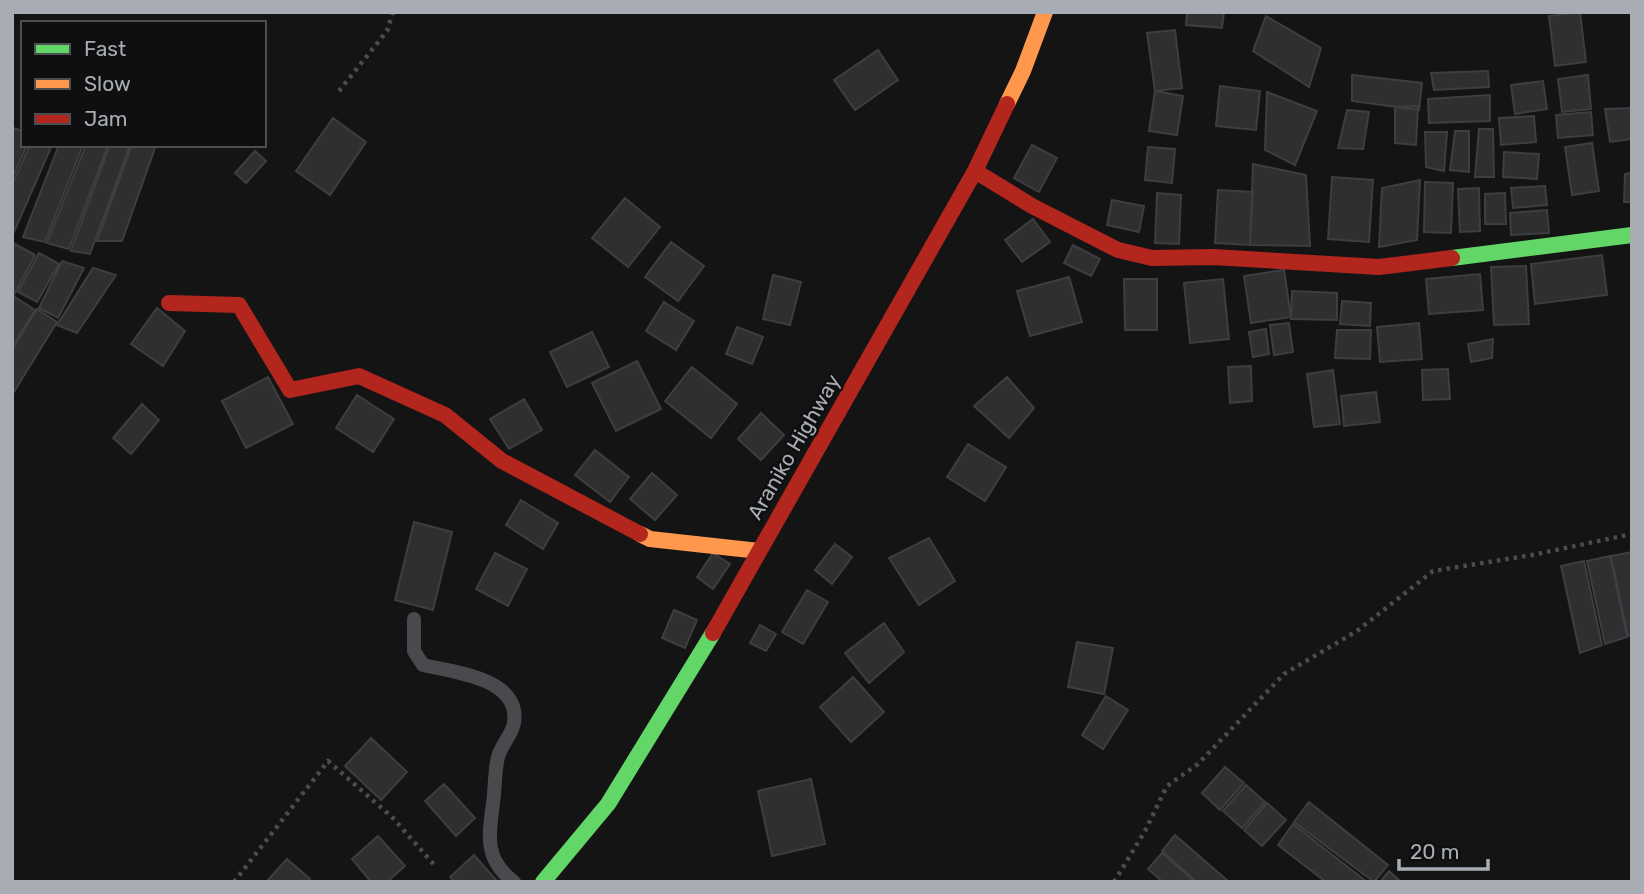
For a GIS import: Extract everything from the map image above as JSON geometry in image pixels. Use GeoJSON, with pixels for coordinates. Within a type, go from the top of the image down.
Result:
{"type":"FeatureCollection","features":[{"type":"Feature","properties":{"kind":"main road","name":"Araniko Highway"},"geometry":{"type":"LineString","coordinates":[[543,882],[608,804],[759,551],[975,171],[1023,71],[1045,12]]}},
{"type":"Feature","properties":{"kind":"main road"},"geometry":{"type":"LineString","coordinates":[[975,171],[1032,206],[1118,250],[1152,258],[1213,257],[1378,267],[1632,235]]}},
{"type":"Feature","properties":{"kind":"main road"},"geometry":{"type":"LineString","coordinates":[[169,303],[239,305],[290,390],[359,376],[445,415],[502,461],[650,539],[759,551]]}},
{"type":"Feature","properties":{"kind":"lane"},"geometry":{"type":"LineString","coordinates":[[414,619],[414,651],[424,665],[486,680],[501,689],[510,704],[514,721],[498,757],[488,845],[499,871],[514,882]]}},
{"type":"Feature","properties":{"kind":"path"},"geometry":{"type":"LineString","coordinates":[[339,91],[387,31],[393,12]]}},
{"type":"Feature","properties":{"kind":"path"},"geometry":{"type":"LineString","coordinates":[[1114,882],[1145,831],[1167,786],[1198,764],[1284,674],[1357,631],[1433,571],[1531,555],[1632,534]]}},
{"type":"Feature","properties":{"kind":"path"},"geometry":{"type":"LineString","coordinates":[[234,882],[328,761],[393,818],[436,867]]}},
{"type":"Feature","properties":{"kind":"building"},"geometry":{"type":"Polygon","coordinates":[[[1187,12],[1224,12],[1222,28],[1186,25],[1187,12]]]}},
{"type":"Feature","properties":{"kind":"building"},"geometry":{"type":"Polygon","coordinates":[[[1580,12],[1586,62],[1555,66],[1549,16],[1580,12]]]}},
{"type":"Feature","properties":{"kind":"building"},"geometry":{"type":"Polygon","coordinates":[[[1266,16],[1321,48],[1309,87],[1253,51],[1266,16]]]}},
{"type":"Feature","properties":{"kind":"building"},"geometry":{"type":"Polygon","coordinates":[[[1175,30],[1182,88],[1155,91],[1147,33],[1175,30]]]}},
{"type":"Feature","properties":{"kind":"building"},"geometry":{"type":"Polygon","coordinates":[[[878,50],[898,80],[855,110],[834,80],[878,50]]]}},
{"type":"Feature","properties":{"kind":"building"},"geometry":{"type":"Polygon","coordinates":[[[1488,71],[1489,87],[1434,90],[1431,73],[1488,71]]]}},
{"type":"Feature","properties":{"kind":"building"},"geometry":{"type":"Polygon","coordinates":[[[1352,75],[1422,83],[1419,110],[1352,101],[1352,75]]]}},
{"type":"Feature","properties":{"kind":"building"},"geometry":{"type":"Polygon","coordinates":[[[1588,75],[1591,109],[1562,112],[1558,79],[1588,75]]]}},
{"type":"Feature","properties":{"kind":"building"},"geometry":{"type":"Polygon","coordinates":[[[1543,81],[1547,109],[1515,114],[1511,85],[1543,81]]]}},
{"type":"Feature","properties":{"kind":"building"},"geometry":{"type":"Polygon","coordinates":[[[1220,86],[1260,91],[1256,130],[1216,126],[1220,86]]]}},
{"type":"Feature","properties":{"kind":"building"},"geometry":{"type":"Polygon","coordinates":[[[1155,91],[1183,96],[1177,135],[1149,131],[1155,91]]]}},
{"type":"Feature","properties":{"kind":"building"},"geometry":{"type":"Polygon","coordinates":[[[1267,92],[1317,111],[1295,165],[1265,150],[1267,92]]]}},
{"type":"Feature","properties":{"kind":"building"},"geometry":{"type":"Polygon","coordinates":[[[1490,95],[1490,121],[1429,123],[1428,99],[1490,95]]]}},
{"type":"Feature","properties":{"kind":"building"},"geometry":{"type":"Polygon","coordinates":[[[1418,106],[1416,145],[1395,143],[1395,107],[1418,106]]]}},
{"type":"Feature","properties":{"kind":"building"},"geometry":{"type":"Polygon","coordinates":[[[1632,108],[1632,139],[1610,142],[1605,109],[1632,108]]]}},
{"type":"Feature","properties":{"kind":"building"},"geometry":{"type":"Polygon","coordinates":[[[1347,110],[1369,112],[1363,149],[1338,148],[1347,110]]]}},
{"type":"Feature","properties":{"kind":"building"},"geometry":{"type":"Polygon","coordinates":[[[1591,112],[1593,135],[1558,138],[1556,115],[1591,112]]]}},
{"type":"Feature","properties":{"kind":"building"},"geometry":{"type":"Polygon","coordinates":[[[1534,116],[1536,142],[1501,145],[1499,118],[1534,116]]]}},
{"type":"Feature","properties":{"kind":"building"},"geometry":{"type":"Polygon","coordinates":[[[333,118],[366,142],[330,195],[296,171],[333,118]]]}},
{"type":"Feature","properties":{"kind":"building"},"geometry":{"type":"Polygon","coordinates":[[[13,128],[21,130],[21,147],[26,147],[12,179],[13,128]]]}},
{"type":"Feature","properties":{"kind":"building"},"geometry":{"type":"Polygon","coordinates":[[[1479,129],[1493,129],[1494,177],[1475,177],[1479,129]]]}},
{"type":"Feature","properties":{"kind":"building"},"geometry":{"type":"Polygon","coordinates":[[[1455,131],[1469,131],[1469,172],[1450,170],[1455,131]]]}},
{"type":"Feature","properties":{"kind":"building"},"geometry":{"type":"Polygon","coordinates":[[[1425,132],[1447,132],[1444,171],[1426,167],[1425,132]]]}},
{"type":"Feature","properties":{"kind":"building"},"geometry":{"type":"Polygon","coordinates":[[[1592,143],[1599,191],[1572,195],[1565,147],[1592,143]]]}},
{"type":"Feature","properties":{"kind":"building"},"geometry":{"type":"Polygon","coordinates":[[[1032,145],[1057,158],[1039,192],[1014,178],[1032,145]]]}},
{"type":"Feature","properties":{"kind":"building"},"geometry":{"type":"Polygon","coordinates":[[[29,147],[51,147],[14,232],[12,185],[29,147]]]}},
{"type":"Feature","properties":{"kind":"building"},"geometry":{"type":"Polygon","coordinates":[[[58,147],[82,147],[45,242],[23,237],[58,147]]]}},
{"type":"Feature","properties":{"kind":"building"},"geometry":{"type":"Polygon","coordinates":[[[85,147],[107,147],[69,249],[47,243],[85,147]]]}},
{"type":"Feature","properties":{"kind":"building"},"geometry":{"type":"Polygon","coordinates":[[[109,147],[129,147],[90,254],[71,251],[109,147]]]}},
{"type":"Feature","properties":{"kind":"building"},"geometry":{"type":"Polygon","coordinates":[[[131,147],[155,147],[122,241],[97,241],[131,147]]]}},
{"type":"Feature","properties":{"kind":"building"},"geometry":{"type":"Polygon","coordinates":[[[1148,147],[1175,149],[1172,183],[1145,180],[1148,147]]]}},
{"type":"Feature","properties":{"kind":"building"},"geometry":{"type":"Polygon","coordinates":[[[255,151],[266,161],[246,183],[235,173],[255,151]]]}},
{"type":"Feature","properties":{"kind":"building"},"geometry":{"type":"Polygon","coordinates":[[[1504,152],[1539,154],[1537,179],[1503,177],[1504,152]]]}},
{"type":"Feature","properties":{"kind":"building"},"geometry":{"type":"Polygon","coordinates":[[[1253,164],[1306,175],[1310,246],[1250,245],[1253,164]]]}},
{"type":"Feature","properties":{"kind":"building"},"geometry":{"type":"Polygon","coordinates":[[[1632,173],[1632,202],[1624,202],[1625,174],[1632,173]]]}},
{"type":"Feature","properties":{"kind":"building"},"geometry":{"type":"Polygon","coordinates":[[[1332,177],[1373,180],[1369,242],[1328,239],[1332,177]]]}},
{"type":"Feature","properties":{"kind":"building"},"geometry":{"type":"Polygon","coordinates":[[[1420,180],[1417,240],[1379,247],[1382,188],[1420,180]]]}},
{"type":"Feature","properties":{"kind":"building"},"geometry":{"type":"Polygon","coordinates":[[[1425,182],[1453,183],[1451,233],[1424,232],[1425,182]]]}},
{"type":"Feature","properties":{"kind":"building"},"geometry":{"type":"Polygon","coordinates":[[[1545,186],[1547,205],[1513,208],[1511,188],[1545,186]]]}},
{"type":"Feature","properties":{"kind":"building"},"geometry":{"type":"Polygon","coordinates":[[[1479,188],[1480,231],[1460,232],[1458,189],[1479,188]]]}},
{"type":"Feature","properties":{"kind":"building"},"geometry":{"type":"Polygon","coordinates":[[[1218,190],[1253,192],[1250,245],[1215,243],[1218,190]]]}},
{"type":"Feature","properties":{"kind":"building"},"geometry":{"type":"Polygon","coordinates":[[[1157,193],[1181,195],[1179,244],[1155,243],[1157,193]]]}},
{"type":"Feature","properties":{"kind":"building"},"geometry":{"type":"Polygon","coordinates":[[[1505,193],[1506,224],[1485,224],[1485,194],[1505,193]]]}},
{"type":"Feature","properties":{"kind":"building"},"geometry":{"type":"Polygon","coordinates":[[[625,198],[660,227],[628,267],[592,238],[625,198]]]}},
{"type":"Feature","properties":{"kind":"building"},"geometry":{"type":"Polygon","coordinates":[[[1112,200],[1144,206],[1139,232],[1107,225],[1112,200]]]}},
{"type":"Feature","properties":{"kind":"building"},"geometry":{"type":"Polygon","coordinates":[[[1547,210],[1549,233],[1511,235],[1510,213],[1547,210]]]}},
{"type":"Feature","properties":{"kind":"building"},"geometry":{"type":"Polygon","coordinates":[[[1033,219],[1050,242],[1022,262],[1005,240],[1033,219]]]}},
{"type":"Feature","properties":{"kind":"building"},"geometry":{"type":"Polygon","coordinates":[[[671,242],[704,266],[678,301],[645,277],[671,242]]]}},
{"type":"Feature","properties":{"kind":"building"},"geometry":{"type":"Polygon","coordinates":[[[15,244],[35,255],[14,295],[12,250],[15,244]]]}},
{"type":"Feature","properties":{"kind":"building"},"geometry":{"type":"Polygon","coordinates":[[[1073,245],[1100,259],[1091,276],[1064,263],[1073,245]]]}},
{"type":"Feature","properties":{"kind":"building"},"geometry":{"type":"Polygon","coordinates":[[[39,253],[59,264],[37,302],[18,292],[39,253]]]}},
{"type":"Feature","properties":{"kind":"building"},"geometry":{"type":"Polygon","coordinates":[[[1602,255],[1607,295],[1535,304],[1531,264],[1602,255]]]}},
{"type":"Feature","properties":{"kind":"building"},"geometry":{"type":"Polygon","coordinates":[[[62,261],[84,268],[58,318],[39,308],[62,261]]]}},
{"type":"Feature","properties":{"kind":"building"},"geometry":{"type":"Polygon","coordinates":[[[1526,266],[1529,324],[1494,325],[1491,267],[1526,266]]]}},
{"type":"Feature","properties":{"kind":"building"},"geometry":{"type":"Polygon","coordinates":[[[93,268],[116,275],[77,333],[57,325],[93,268]]]}},
{"type":"Feature","properties":{"kind":"building"},"geometry":{"type":"Polygon","coordinates":[[[1284,270],[1291,317],[1251,323],[1244,276],[1284,270]]]}},
{"type":"Feature","properties":{"kind":"building"},"geometry":{"type":"Polygon","coordinates":[[[1480,274],[1483,310],[1429,314],[1426,279],[1480,274]]]}},
{"type":"Feature","properties":{"kind":"building"},"geometry":{"type":"Polygon","coordinates":[[[773,275],[801,282],[790,325],[763,319],[773,275]]]}},
{"type":"Feature","properties":{"kind":"building"},"geometry":{"type":"Polygon","coordinates":[[[1069,277],[1082,322],[1030,336],[1017,291],[1069,277]]]}},
{"type":"Feature","properties":{"kind":"building"},"geometry":{"type":"Polygon","coordinates":[[[1124,279],[1157,279],[1157,330],[1125,330],[1124,279]]]}},
{"type":"Feature","properties":{"kind":"building"},"geometry":{"type":"Polygon","coordinates":[[[1223,279],[1229,339],[1190,343],[1184,283],[1223,279]]]}},
{"type":"Feature","properties":{"kind":"building"},"geometry":{"type":"Polygon","coordinates":[[[1292,291],[1337,293],[1337,320],[1291,319],[1292,291]]]}},
{"type":"Feature","properties":{"kind":"building"},"geometry":{"type":"Polygon","coordinates":[[[15,297],[35,310],[12,347],[12,301],[15,297]]]}},
{"type":"Feature","properties":{"kind":"building"},"geometry":{"type":"Polygon","coordinates":[[[1342,301],[1371,303],[1370,326],[1340,324],[1342,301]]]}},
{"type":"Feature","properties":{"kind":"building"},"geometry":{"type":"Polygon","coordinates":[[[664,302],[694,321],[676,350],[646,331],[664,302]]]}},
{"type":"Feature","properties":{"kind":"building"},"geometry":{"type":"Polygon","coordinates":[[[157,308],[185,331],[163,366],[131,344],[157,308]]]}},
{"type":"Feature","properties":{"kind":"building"},"geometry":{"type":"Polygon","coordinates":[[[37,309],[57,322],[12,395],[12,350],[37,309]]]}},
{"type":"Feature","properties":{"kind":"building"},"geometry":{"type":"Polygon","coordinates":[[[1289,323],[1293,352],[1274,355],[1270,325],[1289,323]]]}},
{"type":"Feature","properties":{"kind":"building"},"geometry":{"type":"Polygon","coordinates":[[[1419,323],[1422,359],[1380,362],[1377,327],[1419,323]]]}},
{"type":"Feature","properties":{"kind":"building"},"geometry":{"type":"Polygon","coordinates":[[[737,327],[763,337],[752,364],[726,354],[737,327]]]}},
{"type":"Feature","properties":{"kind":"building"},"geometry":{"type":"Polygon","coordinates":[[[1266,329],[1269,354],[1253,357],[1249,332],[1266,329]]]}},
{"type":"Feature","properties":{"kind":"building"},"geometry":{"type":"Polygon","coordinates":[[[1337,330],[1371,330],[1370,359],[1335,358],[1337,330]]]}},
{"type":"Feature","properties":{"kind":"building"},"geometry":{"type":"Polygon","coordinates":[[[592,332],[609,367],[567,387],[550,352],[592,332]]]}},
{"type":"Feature","properties":{"kind":"building"},"geometry":{"type":"Polygon","coordinates":[[[1493,339],[1492,358],[1471,362],[1468,344],[1493,339]]]}},
{"type":"Feature","properties":{"kind":"building"},"geometry":{"type":"Polygon","coordinates":[[[637,361],[661,409],[616,431],[592,383],[637,361]]]}},
{"type":"Feature","properties":{"kind":"building"},"geometry":{"type":"Polygon","coordinates":[[[1251,366],[1252,401],[1230,403],[1228,367],[1251,366]]]}},
{"type":"Feature","properties":{"kind":"building"},"geometry":{"type":"Polygon","coordinates":[[[692,367],[737,404],[711,438],[665,401],[692,367]]]}},
{"type":"Feature","properties":{"kind":"building"},"geometry":{"type":"Polygon","coordinates":[[[1448,369],[1450,399],[1423,400],[1422,370],[1448,369]]]}},
{"type":"Feature","properties":{"kind":"building"},"geometry":{"type":"Polygon","coordinates":[[[1333,370],[1340,424],[1314,427],[1307,374],[1333,370]]]}},
{"type":"Feature","properties":{"kind":"building"},"geometry":{"type":"Polygon","coordinates":[[[268,377],[293,424],[246,448],[222,401],[268,377]]]}},
{"type":"Feature","properties":{"kind":"building"},"geometry":{"type":"Polygon","coordinates":[[[1007,377],[1034,408],[1009,438],[974,406],[1007,377]]]}},
{"type":"Feature","properties":{"kind":"building"},"geometry":{"type":"Polygon","coordinates":[[[1376,392],[1380,422],[1344,426],[1341,396],[1376,392]]]}},
{"type":"Feature","properties":{"kind":"building"},"geometry":{"type":"Polygon","coordinates":[[[357,395],[394,419],[373,452],[336,428],[357,395]]]}},
{"type":"Feature","properties":{"kind":"building"},"geometry":{"type":"Polygon","coordinates":[[[524,399],[542,430],[509,449],[490,419],[524,399]]]}},
{"type":"Feature","properties":{"kind":"building"},"geometry":{"type":"Polygon","coordinates":[[[142,404],[159,420],[131,454],[113,438],[142,404]]]}},
{"type":"Feature","properties":{"kind":"building"},"geometry":{"type":"Polygon","coordinates":[[[761,413],[784,435],[761,460],[738,439],[761,413]]]}},
{"type":"Feature","properties":{"kind":"building"},"geometry":{"type":"Polygon","coordinates":[[[968,444],[1006,467],[985,501],[947,477],[968,444]]]}},
{"type":"Feature","properties":{"kind":"building"},"geometry":{"type":"Polygon","coordinates":[[[595,450],[629,477],[610,502],[575,475],[595,450]]]}},
{"type":"Feature","properties":{"kind":"building"},"geometry":{"type":"Polygon","coordinates":[[[652,473],[677,495],[655,520],[630,499],[652,473]]]}},
{"type":"Feature","properties":{"kind":"building"},"geometry":{"type":"Polygon","coordinates":[[[521,500],[558,523],[543,549],[506,525],[521,500]]]}},
{"type":"Feature","properties":{"kind":"building"},"geometry":{"type":"Polygon","coordinates":[[[414,522],[452,532],[433,610],[395,600],[414,522]]]}},
{"type":"Feature","properties":{"kind":"building"},"geometry":{"type":"Polygon","coordinates":[[[929,538],[955,581],[919,605],[889,558],[929,538]]]}},
{"type":"Feature","properties":{"kind":"building"},"geometry":{"type":"Polygon","coordinates":[[[835,544],[852,557],[832,584],[815,570],[835,544]]]}},
{"type":"Feature","properties":{"kind":"building"},"geometry":{"type":"Polygon","coordinates":[[[1632,552],[1632,635],[1628,636],[1611,556],[1632,552]]]}},
{"type":"Feature","properties":{"kind":"building"},"geometry":{"type":"Polygon","coordinates":[[[495,553],[527,569],[508,606],[476,589],[495,553]]]}},
{"type":"Feature","properties":{"kind":"building"},"geometry":{"type":"Polygon","coordinates":[[[713,553],[730,564],[713,589],[697,577],[713,553]]]}},
{"type":"Feature","properties":{"kind":"building"},"geometry":{"type":"Polygon","coordinates":[[[1610,556],[1627,637],[1605,644],[1587,561],[1610,556]]]}},
{"type":"Feature","properties":{"kind":"building"},"geometry":{"type":"Polygon","coordinates":[[[1584,561],[1602,645],[1580,653],[1561,566],[1584,561]]]}},
{"type":"Feature","properties":{"kind":"building"},"geometry":{"type":"Polygon","coordinates":[[[807,590],[828,602],[803,644],[782,632],[807,590]]]}},
{"type":"Feature","properties":{"kind":"building"},"geometry":{"type":"Polygon","coordinates":[[[674,610],[697,620],[685,648],[662,638],[674,610]]]}},
{"type":"Feature","properties":{"kind":"building"},"geometry":{"type":"Polygon","coordinates":[[[884,623],[904,652],[869,683],[845,653],[884,623]]]}},
{"type":"Feature","properties":{"kind":"building"},"geometry":{"type":"Polygon","coordinates":[[[760,625],[776,634],[766,651],[750,643],[760,625]]]}},
{"type":"Feature","properties":{"kind":"building"},"geometry":{"type":"Polygon","coordinates":[[[1077,642],[1113,648],[1104,694],[1068,687],[1077,642]]]}},
{"type":"Feature","properties":{"kind":"building"},"geometry":{"type":"Polygon","coordinates":[[[853,677],[884,712],[851,742],[820,707],[853,677]]]}},
{"type":"Feature","properties":{"kind":"building"},"geometry":{"type":"Polygon","coordinates":[[[1106,696],[1128,710],[1103,749],[1082,735],[1106,696]]]}},
{"type":"Feature","properties":{"kind":"building"},"geometry":{"type":"Polygon","coordinates":[[[371,738],[407,772],[381,800],[345,766],[371,738]]]}},
{"type":"Feature","properties":{"kind":"building"},"geometry":{"type":"Polygon","coordinates":[[[1225,767],[1244,783],[1220,810],[1202,793],[1225,767]]]}},
{"type":"Feature","properties":{"kind":"building"},"geometry":{"type":"Polygon","coordinates":[[[811,779],[825,844],[772,856],[758,791],[811,779]]]}},
{"type":"Feature","properties":{"kind":"building"},"geometry":{"type":"Polygon","coordinates":[[[444,784],[475,818],[456,836],[425,801],[444,784]]]}},
{"type":"Feature","properties":{"kind":"building"},"geometry":{"type":"Polygon","coordinates":[[[1246,785],[1265,802],[1242,828],[1223,811],[1246,785]]]}},
{"type":"Feature","properties":{"kind":"building"},"geometry":{"type":"Polygon","coordinates":[[[1309,802],[1388,865],[1374,882],[1294,822],[1309,802]]]}},
{"type":"Feature","properties":{"kind":"building"},"geometry":{"type":"Polygon","coordinates":[[[1267,803],[1286,820],[1262,846],[1244,830],[1267,803]]]}},
{"type":"Feature","properties":{"kind":"building"},"geometry":{"type":"Polygon","coordinates":[[[1293,824],[1367,882],[1326,882],[1278,845],[1293,824]]]}},
{"type":"Feature","properties":{"kind":"building"},"geometry":{"type":"Polygon","coordinates":[[[1175,835],[1229,882],[1197,882],[1162,851],[1175,835]]]}},
{"type":"Feature","properties":{"kind":"building"},"geometry":{"type":"Polygon","coordinates":[[[378,836],[405,866],[387,882],[371,882],[352,859],[378,836]]]}},
{"type":"Feature","properties":{"kind":"building"},"geometry":{"type":"Polygon","coordinates":[[[1162,853],[1195,882],[1163,882],[1148,869],[1162,853]]]}},
{"type":"Feature","properties":{"kind":"building"},"geometry":{"type":"Polygon","coordinates":[[[474,855],[498,882],[455,882],[450,877],[474,855]]]}},
{"type":"Feature","properties":{"kind":"building"},"geometry":{"type":"Polygon","coordinates":[[[287,859],[310,879],[308,882],[266,882],[287,859]]]}},
{"type":"Feature","properties":{"kind":"building"},"geometry":{"type":"Polygon","coordinates":[[[1389,871],[1401,882],[1380,882],[1389,871]]]}},
{"type":"Feature","properties":{"kind":"traffic: fast"},"geometry":{"type":"LineString","coordinates":[[1452,258],[1632,235]]}},
{"type":"Feature","properties":{"kind":"traffic: fast"},"geometry":{"type":"LineString","coordinates":[[543,882],[608,804],[713,633]]}},
{"type":"Feature","properties":{"kind":"traffic: slow"},"geometry":{"type":"LineString","coordinates":[[1007,104],[1023,71],[1045,12]]}},
{"type":"Feature","properties":{"kind":"traffic: slow"},"geometry":{"type":"LineString","coordinates":[[640,534],[650,539],[759,551]]}},
{"type":"Feature","properties":{"kind":"traffic: jam"},"geometry":{"type":"LineString","coordinates":[[713,633],[975,171],[1007,104]]}},
{"type":"Feature","properties":{"kind":"traffic: jam"},"geometry":{"type":"LineString","coordinates":[[975,171],[1032,206],[1118,250],[1152,258],[1213,257],[1379,267],[1452,258]]}},
{"type":"Feature","properties":{"kind":"traffic: jam"},"geometry":{"type":"LineString","coordinates":[[169,303],[239,305],[290,390],[359,376],[445,415],[502,461],[640,534]]}}]}
